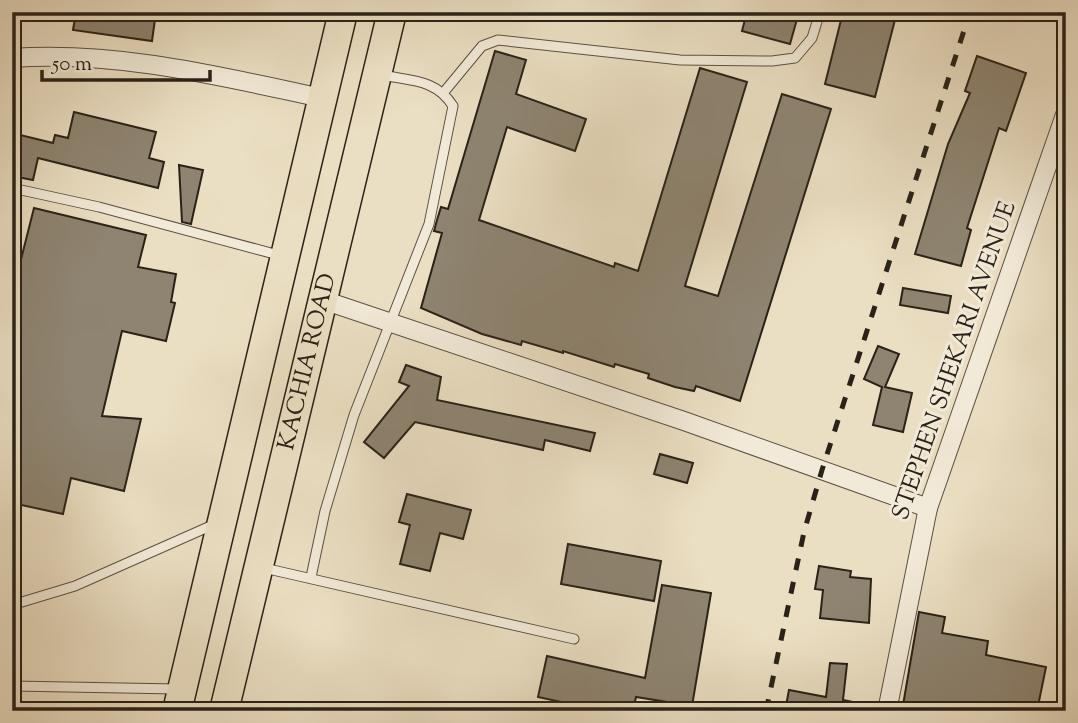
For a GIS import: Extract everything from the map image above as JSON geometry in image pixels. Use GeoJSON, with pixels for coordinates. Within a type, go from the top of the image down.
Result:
{"type":"FeatureCollection","features":[{"type":"Feature","properties":{"kind":"main road","name":"KACHIA ROAD"},"geometry":{"type":"LineString","coordinates":[[180,700],[343,12]]}},
{"type":"Feature","properties":{"kind":"main road","name":"KACHIA ROAD"},"geometry":{"type":"LineString","coordinates":[[224,711],[392,12]]}},
{"type":"Feature","properties":{"kind":"street"},"geometry":{"type":"LineString","coordinates":[[12,58],[52,55],[170,66],[322,99]]}},
{"type":"Feature","properties":{"kind":"street","name":"STEPHEN SHEKARI AVENUE"},"geometry":{"type":"LineString","coordinates":[[887,711],[928,508],[1066,112]]}},
{"type":"Feature","properties":{"kind":"street"},"geometry":{"type":"LineString","coordinates":[[323,300],[684,421],[928,508]]}},
{"type":"Feature","properties":{"kind":"lane"},"geometry":{"type":"LineString","coordinates":[[444,92],[482,46],[498,40],[680,60],[772,61],[795,58],[812,38],[820,12]]}},
{"type":"Feature","properties":{"kind":"lane"},"geometry":{"type":"LineString","coordinates":[[311,578],[325,512],[354,415],[429,224],[453,106],[444,92],[432,86],[377,74]]}},
{"type":"Feature","properties":{"kind":"lane"},"geometry":{"type":"LineString","coordinates":[[12,188],[99,206],[284,257]]}},
{"type":"Feature","properties":{"kind":"lane"},"geometry":{"type":"LineString","coordinates":[[12,605],[75,586],[222,521]]}},
{"type":"Feature","properties":{"kind":"lane"},"geometry":{"type":"LineString","coordinates":[[258,567],[574,639]]}},
{"type":"Feature","properties":{"kind":"lane"},"geometry":{"type":"LineString","coordinates":[[12,687],[180,700]]}},
{"type":"Feature","properties":{"kind":"building"},"geometry":{"type":"Polygon","coordinates":[[[76,12],[156,12],[152,41],[73,30],[76,12]]]}},
{"type":"Feature","properties":{"kind":"building"},"geometry":{"type":"Polygon","coordinates":[[[747,12],[799,12],[790,44],[742,31],[747,12]]]}},
{"type":"Feature","properties":{"kind":"building"},"geometry":{"type":"Polygon","coordinates":[[[843,12],[897,12],[875,97],[825,84],[843,12]]]}},
{"type":"Feature","properties":{"kind":"building"},"geometry":{"type":"Polygon","coordinates":[[[495,51],[526,60],[516,94],[586,119],[575,151],[507,127],[479,220],[614,267],[615,263],[638,271],[700,68],[747,82],[685,286],[718,296],[782,94],[831,109],[740,401],[696,386],[694,391],[675,387],[648,378],[649,374],[615,364],[614,367],[563,351],[522,341],[521,345],[482,334],[421,308],[442,233],[434,231],[437,220],[441,207],[448,209],[495,51]]]}},
{"type":"Feature","properties":{"kind":"building"},"geometry":{"type":"Polygon","coordinates":[[[977,56],[1026,73],[1006,131],[999,128],[967,228],[971,230],[961,266],[915,254],[948,144],[970,93],[965,91],[977,56]]]}},
{"type":"Feature","properties":{"kind":"building"},"geometry":{"type":"Polygon","coordinates":[[[74,112],[156,132],[149,158],[164,162],[158,188],[38,158],[33,180],[12,176],[12,133],[53,143],[55,135],[68,138],[74,112]]]}},
{"type":"Feature","properties":{"kind":"building"},"geometry":{"type":"Polygon","coordinates":[[[179,165],[203,170],[191,224],[182,222],[179,165]]]}},
{"type":"Feature","properties":{"kind":"building"},"geometry":{"type":"Polygon","coordinates":[[[34,208],[146,235],[138,267],[176,274],[171,302],[175,303],[166,341],[122,331],[102,416],[141,419],[124,491],[71,478],[63,514],[12,503],[12,295],[34,208]]]}},
{"type":"Feature","properties":{"kind":"building"},"geometry":{"type":"Polygon","coordinates":[[[903,288],[951,296],[948,313],[900,305],[903,288]]]}},
{"type":"Feature","properties":{"kind":"building"},"geometry":{"type":"Polygon","coordinates":[[[878,346],[899,354],[885,387],[912,393],[903,432],[873,425],[882,387],[864,379],[878,346]]]}},
{"type":"Feature","properties":{"kind":"building"},"geometry":{"type":"Polygon","coordinates":[[[406,365],[441,377],[437,400],[595,433],[590,451],[545,440],[543,450],[415,422],[384,458],[364,442],[409,386],[399,382],[406,365]]]}},
{"type":"Feature","properties":{"kind":"building"},"geometry":{"type":"Polygon","coordinates":[[[660,454],[693,463],[687,483],[654,474],[660,454]]]}},
{"type":"Feature","properties":{"kind":"building"},"geometry":{"type":"Polygon","coordinates":[[[407,494],[471,510],[463,539],[440,533],[430,571],[400,564],[410,525],[399,522],[407,494]]]}},
{"type":"Feature","properties":{"kind":"building"},"geometry":{"type":"Polygon","coordinates":[[[568,544],[661,561],[654,601],[561,584],[568,544]]]}},
{"type":"Feature","properties":{"kind":"building"},"geometry":{"type":"Polygon","coordinates":[[[819,566],[851,571],[850,577],[871,579],[869,623],[820,618],[823,590],[815,589],[819,566]]]}},
{"type":"Feature","properties":{"kind":"building"},"geometry":{"type":"Polygon","coordinates":[[[662,585],[711,593],[692,706],[636,697],[633,711],[603,711],[538,697],[547,656],[645,678],[662,585]]]}},
{"type":"Feature","properties":{"kind":"building"},"geometry":{"type":"Polygon","coordinates":[[[919,612],[945,617],[942,633],[988,641],[986,655],[1046,667],[1037,711],[902,711],[919,612]]]}},
{"type":"Feature","properties":{"kind":"building"},"geometry":{"type":"Polygon","coordinates":[[[830,663],[847,664],[843,700],[853,702],[852,711],[785,711],[789,690],[826,697],[830,663]]]}},
{"type":"Feature","properties":{"kind":"railway"},"geometry":{"type":"LineString","coordinates":[[766,711],[804,532],[822,470],[970,12]]}}]}
